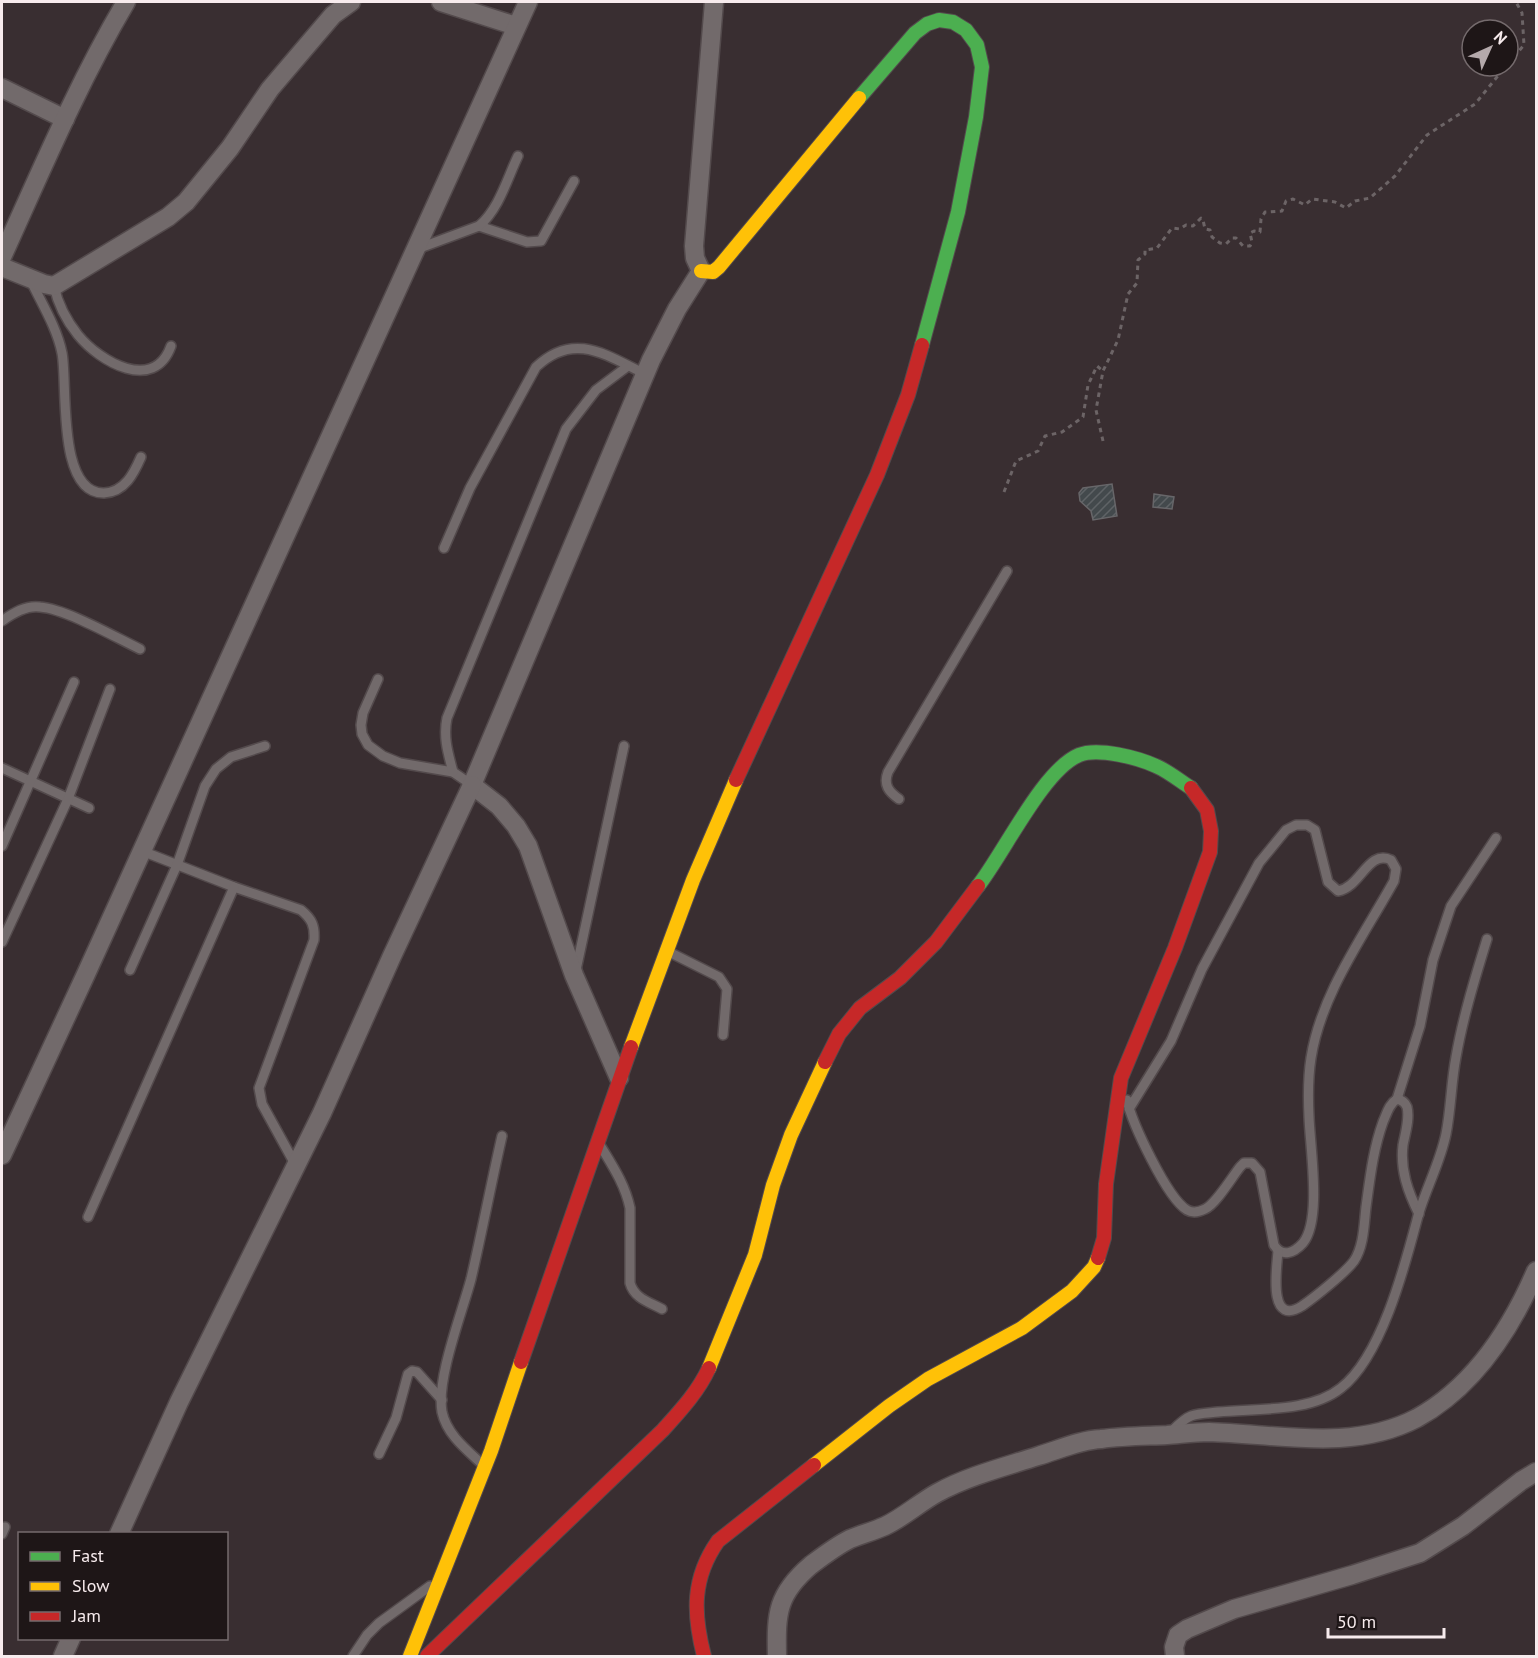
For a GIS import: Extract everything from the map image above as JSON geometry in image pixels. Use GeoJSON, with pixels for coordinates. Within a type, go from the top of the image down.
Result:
{"type":"FeatureCollection","features":[{"type":"Feature","properties":{"kind":"street"},"geometry":{"type":"LineString","coordinates":[[2,257],[65,119],[126,2]]}},
{"type":"Feature","properties":{"kind":"street"},"geometry":{"type":"LineString","coordinates":[[2,267],[54,286],[168,217],[186,202],[230,148],[270,89],[333,15],[351,2]]}},
{"type":"Feature","properties":{"kind":"street"},"geometry":{"type":"LineString","coordinates":[[441,2],[516,26]]}},
{"type":"Feature","properties":{"kind":"street"},"geometry":{"type":"LineString","coordinates":[[2,1155],[528,2]]}},
{"type":"Feature","properties":{"kind":"street"},"geometry":{"type":"LineString","coordinates":[[701,271],[695,258],[694,246],[714,2]]}},
{"type":"Feature","properties":{"kind":"street"},"geometry":{"type":"LineString","coordinates":[[410,1656],[484,1467],[619,1078],[693,880],[759,727],[877,475],[908,395],[958,212],[976,117],[982,67],[977,45],[966,30],[953,22],[939,20],[927,24],[915,33],[832,128],[786,188],[719,267],[713,272],[701,271]]}},
{"type":"Feature","properties":{"kind":"street"},"geometry":{"type":"LineString","coordinates":[[2,88],[65,119]]}},
{"type":"Feature","properties":{"kind":"street"},"geometry":{"type":"LineString","coordinates":[[119,1532],[179,1402],[296,1166],[472,786],[645,374],[677,309],[701,271]]}},
{"type":"Feature","properties":{"kind":"street"},"geometry":{"type":"LineString","coordinates":[[426,1656],[663,1430],[704,1379],[756,1255],[773,1185],[791,1135],[839,1034],[860,1008],[900,978],[936,942],[986,876],[1042,787],[1063,766],[1080,754],[1100,752],[1132,757],[1157,766],[1191,788],[1207,810],[1212,831],[1210,852],[1179,937],[1121,1078],[1106,1184],[1104,1238],[1094,1267],[1072,1291],[1022,1328],[928,1379],[889,1406],[718,1542],[704,1560],[696,1599],[697,1626],[704,1656]]}},
{"type":"Feature","properties":{"kind":"street"},"geometry":{"type":"LineString","coordinates":[[472,786],[499,806],[516,826],[528,846],[574,975],[619,1078]]}},
{"type":"Feature","properties":{"kind":"street"},"geometry":{"type":"LineString","coordinates":[[777,1656],[776,1636],[780,1607],[784,1594],[794,1580],[843,1543],[892,1523],[937,1493],[975,1476],[1098,1439],[1208,1432],[1297,1440],[1355,1437],[1386,1430],[1416,1418],[1448,1396],[1474,1372],[1508,1326],[1536,1271]]}},
{"type":"Feature","properties":{"kind":"street"},"geometry":{"type":"LineString","coordinates":[[1175,1656],[1174,1647],[1178,1635],[1234,1608],[1352,1575],[1419,1553],[1455,1531],[1536,1472]]}},
{"type":"Feature","properties":{"kind":"street"},"geometry":{"type":"LineString","coordinates":[[63,1656],[70,1640]]}},
{"type":"Feature","properties":{"kind":"lane"},"geometry":{"type":"LineString","coordinates":[[415,250],[479,226],[487,219],[495,207],[518,156]]}},
{"type":"Feature","properties":{"kind":"lane"},"geometry":{"type":"LineString","coordinates":[[479,226],[527,242],[541,241],[574,181]]}},
{"type":"Feature","properties":{"kind":"lane"},"geometry":{"type":"LineString","coordinates":[[30,279],[60,342],[70,455],[80,478],[93,490],[104,493],[116,491],[126,483],[141,457]]}},
{"type":"Feature","properties":{"kind":"lane"},"geometry":{"type":"LineString","coordinates":[[54,286],[57,300],[79,336],[91,349],[116,365],[131,370],[149,370],[163,362],[171,346]]}},
{"type":"Feature","properties":{"kind":"lane"},"geometry":{"type":"LineString","coordinates":[[444,548],[470,488],[536,367],[547,357],[575,347],[593,350],[645,374]]}},
{"type":"Feature","properties":{"kind":"lane"},"geometry":{"type":"LineString","coordinates":[[453,772],[446,742],[447,718],[566,429],[596,390],[628,366]]}},
{"type":"Feature","properties":{"kind":"lane"},"geometry":{"type":"LineString","coordinates":[[899,799],[890,793],[886,785],[888,772],[1007,571]]}},
{"type":"Feature","properties":{"kind":"lane"},"geometry":{"type":"LineString","coordinates":[[2,621],[25,608],[39,606],[57,610],[140,649]]}},
{"type":"Feature","properties":{"kind":"lane"},"geometry":{"type":"LineString","coordinates":[[378,679],[363,713],[361,725],[362,734],[368,745],[383,756],[400,763],[453,772],[472,786]]}},
{"type":"Feature","properties":{"kind":"lane"},"geometry":{"type":"LineString","coordinates":[[2,846],[74,682]]}},
{"type":"Feature","properties":{"kind":"lane"},"geometry":{"type":"LineString","coordinates":[[2,942],[68,799],[110,690]]}},
{"type":"Feature","properties":{"kind":"lane"},"geometry":{"type":"LineString","coordinates":[[130,970],[177,865],[205,786],[216,769],[231,757],[265,746]]}},
{"type":"Feature","properties":{"kind":"lane"},"geometry":{"type":"LineString","coordinates":[[574,975],[624,746]]}},
{"type":"Feature","properties":{"kind":"lane"},"geometry":{"type":"LineString","coordinates":[[2,768],[89,808]]}},
{"type":"Feature","properties":{"kind":"lane"},"geometry":{"type":"LineString","coordinates":[[1121,1078],[1129,1109],[1142,1143],[1176,1200],[1188,1210],[1198,1211],[1208,1208],[1244,1163],[1252,1162],[1260,1172],[1272,1240],[1278,1251],[1283,1254],[1295,1251],[1306,1239],[1310,1229],[1314,1190],[1308,1092],[1311,1058],[1317,1032],[1327,999],[1394,881],[1396,869],[1391,860],[1380,858],[1373,861],[1354,884],[1345,890],[1338,891],[1328,882],[1315,830],[1306,825],[1296,825],[1286,830],[1259,863],[1202,969],[1171,1041],[1129,1109]]}},
{"type":"Feature","properties":{"kind":"lane"},"geometry":{"type":"LineString","coordinates":[[1278,1251],[1275,1295],[1279,1304],[1291,1309],[1300,1307],[1348,1268],[1354,1260],[1359,1250],[1377,1140],[1390,1105],[1397,1099],[1420,1026],[1433,960],[1451,906],[1496,838]]}},
{"type":"Feature","properties":{"kind":"lane"},"geometry":{"type":"LineString","coordinates":[[142,851],[301,910],[314,923],[314,940],[259,1088],[262,1104],[296,1166]]}},
{"type":"Feature","properties":{"kind":"lane"},"geometry":{"type":"LineString","coordinates":[[88,1217],[234,887]]}},
{"type":"Feature","properties":{"kind":"lane"},"geometry":{"type":"LineString","coordinates":[[1168,1435],[1190,1416],[1305,1404],[1325,1399],[1357,1374],[1373,1348],[1411,1248],[1419,1214],[1442,1151],[1447,1132],[1457,1049],[1466,1006],[1487,939]]}},
{"type":"Feature","properties":{"kind":"lane"},"geometry":{"type":"LineString","coordinates":[[666,951],[719,977],[724,982],[728,989],[723,1035]]}},
{"type":"Feature","properties":{"kind":"lane"},"geometry":{"type":"LineString","coordinates":[[1397,1099],[1403,1101],[1407,1107],[1403,1149],[1404,1173],[1406,1187],[1419,1214]]}},
{"type":"Feature","properties":{"kind":"lane"},"geometry":{"type":"LineString","coordinates":[[484,1467],[454,1437],[447,1425],[442,1411],[441,1387],[471,1277],[502,1136]]}},
{"type":"Feature","properties":{"kind":"lane"},"geometry":{"type":"LineString","coordinates":[[597,1140],[622,1181],[630,1208],[630,1283],[632,1290],[637,1296],[662,1309]]}},
{"type":"Feature","properties":{"kind":"lane"},"geometry":{"type":"LineString","coordinates":[[380,1454],[396,1418],[408,1374],[417,1371],[442,1400]]}},
{"type":"Feature","properties":{"kind":"lane"},"geometry":{"type":"LineString","coordinates":[[353,1656],[367,1635],[379,1623],[441,1577]]}},
{"type":"Feature","properties":{"kind":"path"},"geometry":{"type":"LineString","coordinates":[[1516,2],[1522,13],[1524,45],[1520,50]]}},
{"type":"Feature","properties":{"kind":"path"},"geometry":{"type":"LineString","coordinates":[[1102,441],[1096,410],[1103,371],[1118,340],[1128,294],[1137,283],[1138,260],[1145,254],[1145,250],[1157,248],[1172,228],[1193,226],[1201,218],[1205,229],[1210,230],[1212,237],[1220,243],[1226,244],[1232,238],[1236,238],[1243,246],[1250,246],[1252,242],[1250,233],[1260,232],[1261,219],[1265,212],[1281,211],[1286,201],[1293,199],[1305,205],[1311,200],[1335,201],[1346,208],[1355,201],[1370,198],[1395,176],[1427,135],[1475,104],[1496,78]]}},
{"type":"Feature","properties":{"kind":"path"},"geometry":{"type":"LineString","coordinates":[[1004,492],[1016,461],[1038,451],[1045,436],[1062,432],[1083,417],[1088,385],[1097,366],[1103,371]]}},
{"type":"Feature","properties":{"kind":"building"},"geometry":{"type":"Polygon","coordinates":[[[1112,484],[1117,516],[1093,520],[1091,511],[1080,501],[1079,493],[1083,488],[1112,484]]]}},
{"type":"Feature","properties":{"kind":"building"},"geometry":{"type":"Polygon","coordinates":[[[1154,494],[1174,497],[1172,509],[1153,507],[1154,494]]]}},
{"type":"Feature","properties":{"kind":"traffic: fast"},"geometry":{"type":"LineString","coordinates":[[859,98],[915,33],[927,24],[939,20],[953,22],[966,30],[977,45],[982,67],[976,117],[958,212],[922,345]]}},
{"type":"Feature","properties":{"kind":"traffic: fast"},"geometry":{"type":"LineString","coordinates":[[978,886],[1038,794],[1065,764],[1079,755],[1097,752],[1118,754],[1139,760],[1160,768],[1191,788]]}},
{"type":"Feature","properties":{"kind":"traffic: slow"},"geometry":{"type":"LineString","coordinates":[[701,271],[713,272],[719,267],[859,98]]}},
{"type":"Feature","properties":{"kind":"traffic: slow"},"geometry":{"type":"LineString","coordinates":[[631,1047],[693,880],[736,780]]}},
{"type":"Feature","properties":{"kind":"traffic: slow"},"geometry":{"type":"LineString","coordinates":[[709,1368],[755,1255],[773,1185],[791,1135],[825,1062]]}},
{"type":"Feature","properties":{"kind":"traffic: slow"},"geometry":{"type":"LineString","coordinates":[[814,1465],[889,1406],[928,1379],[1022,1328],[1072,1291],[1094,1267],[1098,1258]]}},
{"type":"Feature","properties":{"kind":"traffic: slow"},"geometry":{"type":"LineString","coordinates":[[410,1656],[491,1451],[521,1362]]}},
{"type":"Feature","properties":{"kind":"traffic: jam"},"geometry":{"type":"LineString","coordinates":[[736,780],[877,475],[908,395],[922,345]]}},
{"type":"Feature","properties":{"kind":"traffic: jam"},"geometry":{"type":"LineString","coordinates":[[1098,1258],[1104,1238],[1106,1184],[1121,1078],[1175,948],[1210,852],[1211,831],[1207,810],[1191,788]]}},
{"type":"Feature","properties":{"kind":"traffic: jam"},"geometry":{"type":"LineString","coordinates":[[825,1062],[839,1034],[860,1008],[900,978],[936,942],[978,886]]}},
{"type":"Feature","properties":{"kind":"traffic: jam"},"geometry":{"type":"LineString","coordinates":[[521,1362],[631,1047]]}},
{"type":"Feature","properties":{"kind":"traffic: jam"},"geometry":{"type":"LineString","coordinates":[[427,1656],[663,1430],[694,1393],[709,1368]]}},
{"type":"Feature","properties":{"kind":"traffic: jam"},"geometry":{"type":"LineString","coordinates":[[704,1656],[698,1625],[697,1596],[699,1582],[709,1555],[718,1541],[814,1465]]}}]}
